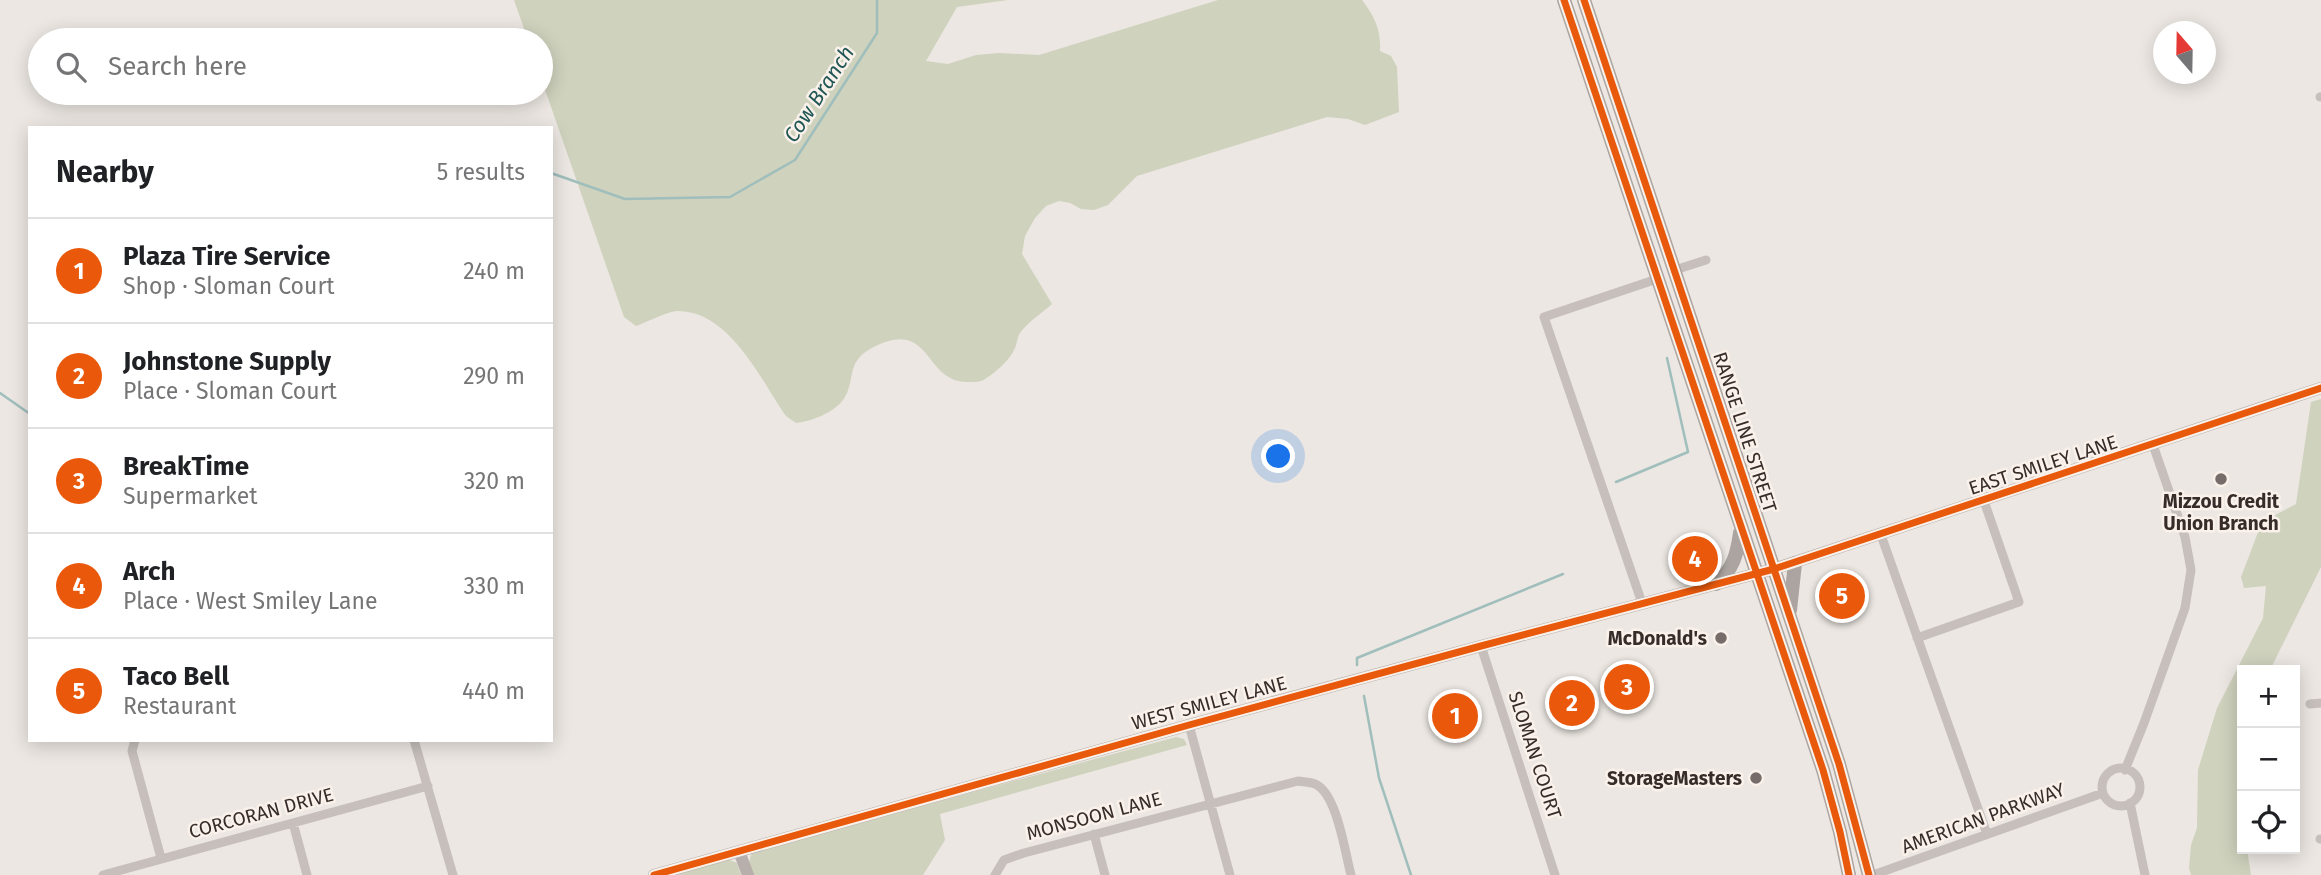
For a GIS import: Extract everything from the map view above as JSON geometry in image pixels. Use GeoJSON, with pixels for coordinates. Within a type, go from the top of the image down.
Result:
{"type":"FeatureCollection","features":[{"type":"Feature","properties":{"kind":"main road","name":"RANGE LINE STREET"},"geometry":{"type":"LineString","coordinates":[[1564,0],[1823,771],[1849,875]]}},
{"type":"Feature","properties":{"kind":"main road","name":"RANGE LINE STREET"},"geometry":{"type":"LineString","coordinates":[[1584,0],[1839,764],[1871,875]]}},
{"type":"Feature","properties":{"kind":"main road"},"geometry":{"type":"LineString","coordinates":[[1632,204],[1651,234],[1661,260],[1675,270]]}},
{"type":"Feature","properties":{"kind":"main road"},"geometry":{"type":"LineString","coordinates":[[1657,279],[1666,285],[1678,312],[1697,336]]}},
{"type":"Feature","properties":{"kind":"main road"},"geometry":{"type":"LineString","coordinates":[[1716,584],[1732,567],[1741,528]]}},
{"type":"Feature","properties":{"kind":"main road"},"geometry":{"type":"LineString","coordinates":[[1790,615],[1795,563]]}},
{"type":"Feature","properties":{"kind":"main road"},"geometry":{"type":"LineString","coordinates":[[1834,808],[1853,845],[1858,870],[1862,875]]}},
{"type":"Feature","properties":{"kind":"street"},"geometry":{"type":"LineString","coordinates":[[1675,270],[1706,260]]}},
{"type":"Feature","properties":{"kind":"street"},"geometry":{"type":"LineString","coordinates":[[1642,603],[1544,317],[1657,279]]}},
{"type":"Feature","properties":{"kind":"street","name":"EAST SMILEY LANE"},"geometry":{"type":"LineString","coordinates":[[1774,569],[2321,388]]}},
{"type":"Feature","properties":{"kind":"street"},"geometry":{"type":"LineString","coordinates":[[2125,770],[2185,608],[2192,570],[2185,537],[2153,445]]}},
{"type":"Feature","properties":{"kind":"street"},"geometry":{"type":"LineString","coordinates":[[1917,638],[2019,602],[1984,501]]}},
{"type":"Feature","properties":{"kind":"street"},"geometry":{"type":"LineString","coordinates":[[1881,535],[1987,834]]}},
{"type":"Feature","properties":{"kind":"street","name":"WEST SMILEY LANE"},"geometry":{"type":"LineString","coordinates":[[654,875],[1189,725],[1774,569]]}},
{"type":"Feature","properties":{"kind":"street","name":"SLOMAN COURT"},"geometry":{"type":"LineString","coordinates":[[1481,646],[1556,875]]}},
{"type":"Feature","properties":{"kind":"street"},"geometry":{"type":"LineString","coordinates":[[2310,704],[2321,703]]}},
{"type":"Feature","properties":{"kind":"street"},"geometry":{"type":"LineString","coordinates":[[1189,725],[1230,875]]}},
{"type":"Feature","properties":{"kind":"street"},"geometry":{"type":"LineString","coordinates":[[134,742],[132,751],[162,858]]}},
{"type":"Feature","properties":{"kind":"street"},"geometry":{"type":"LineString","coordinates":[[415,742],[453,875]]}},
{"type":"Feature","properties":{"kind":"street"},"geometry":{"type":"LineString","coordinates":[[2119,769],[2125,770],[2131,772],[2140,785],[2136,799],[2124,806],[2116,806],[2106,799],[2102,787],[2106,775],[2119,769]]}},
{"type":"Feature","properties":{"kind":"street","name":"MONSOON LANE"},"geometry":{"type":"LineString","coordinates":[[995,875],[1004,860],[1298,781],[1316,784],[1326,793],[1333,807],[1352,875]]}},
{"type":"Feature","properties":{"kind":"street","name":"CORCORAN DRIVE"},"geometry":{"type":"LineString","coordinates":[[103,875],[428,786]]}},
{"type":"Feature","properties":{"kind":"street","name":"AMERICAN PARKWAY"},"geometry":{"type":"LineString","coordinates":[[1871,875],[2104,793]]}},
{"type":"Feature","properties":{"kind":"street"},"geometry":{"type":"LineString","coordinates":[[2130,803],[2145,875]]}},
{"type":"Feature","properties":{"kind":"street"},"geometry":{"type":"LineString","coordinates":[[293,823],[307,875]]}},
{"type":"Feature","properties":{"kind":"street"},"geometry":{"type":"LineString","coordinates":[[1094,834],[1105,875]]}},
{"type":"Feature","properties":{"kind":"street"},"geometry":{"type":"LineString","coordinates":[[739,851],[748,875]]}},
{"type":"Feature","properties":{"kind":"green space"},"geometry":{"type":"Polygon","coordinates":[[[514,0],[1008,0],[957,7],[926,61],[948,64],[976,55],[1039,55],[1218,0],[1362,0],[1376,24],[1380,51],[1391,56],[1397,67],[1399,112],[1365,125],[1348,119],[1327,117],[1137,176],[1108,205],[1094,210],[1081,209],[1059,201],[1046,206],[1035,218],[1025,236],[1022,254],[1052,304],[1023,329],[1013,352],[998,369],[980,381],[955,380],[943,373],[917,345],[906,340],[891,340],[870,349],[857,360],[847,394],[839,405],[822,416],[796,423],[786,416],[742,350],[728,334],[712,322],[696,314],[677,311],[636,326],[624,317],[550,105],[553,105],[553,28],[524,28],[514,0]]]}},
{"type":"Feature","properties":{"kind":"green space"},"geometry":{"type":"Polygon","coordinates":[[[2321,399],[2321,567],[2272,665],[2239,665],[2263,618],[2266,586],[2244,588],[2241,577],[2262,522],[2296,504],[2311,402],[2321,399]]]}},
{"type":"Feature","properties":{"kind":"green space"},"geometry":{"type":"Polygon","coordinates":[[[2237,669],[2237,854],[2248,854],[2251,875],[2191,875],[2189,868],[2191,845],[2197,828],[2198,770],[2217,708],[2237,669]]]}},
{"type":"Feature","properties":{"kind":"green space"},"geometry":{"type":"Polygon","coordinates":[[[1176,737],[1184,739],[1187,745],[940,814],[945,840],[923,875],[753,875],[749,862],[752,852],[1176,737]]]}},
{"type":"Feature","properties":{"kind":"green space"},"geometry":{"type":"Polygon","coordinates":[[[727,859],[737,863],[741,875],[668,875],[727,859]]]}},
{"type":"Feature","properties":{"kind":"waterway","name":"Cow Branch"},"geometry":{"type":"LineString","coordinates":[[553,174],[625,199],[730,197],[795,160],[877,33],[877,0]]}},
{"type":"Feature","properties":{"kind":"waterway"},"geometry":{"type":"LineString","coordinates":[[1616,482],[1688,452],[1667,358]]}},
{"type":"Feature","properties":{"kind":"waterway","name":"Cow Branch"},"geometry":{"type":"LineString","coordinates":[[0,393],[28,413]]}},
{"type":"Feature","properties":{"kind":"waterway"},"geometry":{"type":"LineString","coordinates":[[1357,665],[1357,658],[1563,574]]}},
{"type":"Feature","properties":{"kind":"waterway"},"geometry":{"type":"LineString","coordinates":[[1364,696],[1379,778],[1411,875]]}},
{"type":"Feature","properties":{"kind":"cycle path"},"geometry":{"type":"LineString","coordinates":[[1564,0],[1823,770],[1849,875]]}},
{"type":"Feature","properties":{"kind":"cycle path"},"geometry":{"type":"LineString","coordinates":[[1584,0],[1839,764],[1869,875]]}},
{"type":"Feature","properties":{"kind":"cycle path"},"geometry":{"type":"LineString","coordinates":[[654,875],[1189,725],[1774,569],[2321,388]]}},
{"type":"Feature","properties":{"kind":"place","name":"Mizzou Credit Union Branch"},"geometry":{"type":"Point","coordinates":[2221,479]}},
{"type":"Feature","properties":{"kind":"place","name":"Arch"},"geometry":{"type":"Point","coordinates":[1695,559]}},
{"type":"Feature","properties":{"kind":"place","name":"Taco Bell"},"geometry":{"type":"Point","coordinates":[1842,596]}},
{"type":"Feature","properties":{"kind":"place","name":"McDonald's"},"geometry":{"type":"Point","coordinates":[1721,638]}},
{"type":"Feature","properties":{"kind":"place","name":"BreakTime"},"geometry":{"type":"Point","coordinates":[1627,687]}},
{"type":"Feature","properties":{"kind":"place","name":"Johnstone Supply"},"geometry":{"type":"Point","coordinates":[1572,703]}},
{"type":"Feature","properties":{"kind":"place","name":"Plaza Tire Service"},"geometry":{"type":"Point","coordinates":[1455,716]}},
{"type":"Feature","properties":{"kind":"place","name":"StorageMasters"},"geometry":{"type":"Point","coordinates":[1756,778]}}]}
